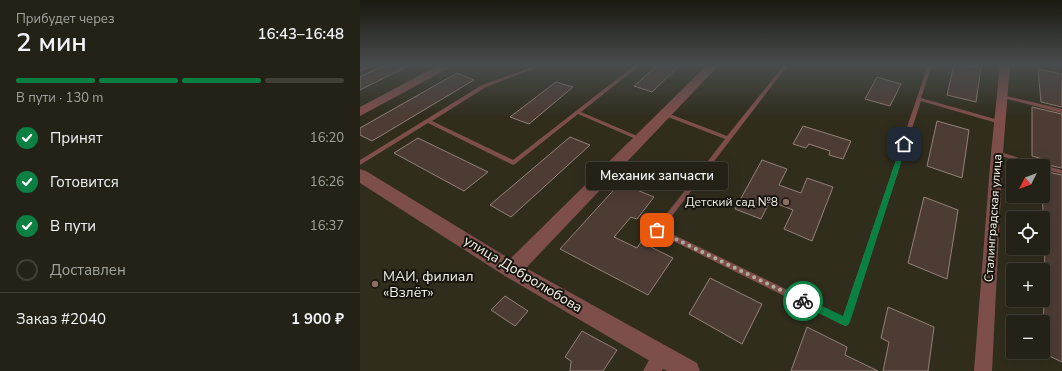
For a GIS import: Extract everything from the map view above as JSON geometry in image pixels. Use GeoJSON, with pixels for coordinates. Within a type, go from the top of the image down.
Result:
{"type":"FeatureCollection","features":[{"type":"Feature","properties":{"kind":"street"},"geometry":{"type":"LineString","coordinates":[[360,112],[415,82]]}},
{"type":"Feature","properties":{"kind":"street"},"geometry":{"type":"LineString","coordinates":[[512,270],[697,82]]}},
{"type":"Feature","properties":{"kind":"street","name":"Сталинградская улица"},"geometry":{"type":"LineString","coordinates":[[983,371],[996,154],[1003,82]]}},
{"type":"Feature","properties":{"kind":"street","name":"улица Добролюбова"},"geometry":{"type":"LineString","coordinates":[[360,175],[512,270],[661,354],[688,371]]}},
{"type":"Feature","properties":{"kind":"street"},"geometry":{"type":"LineString","coordinates":[[652,371],[661,354]]}},
{"type":"Feature","properties":{"kind":"lane"},"geometry":{"type":"LineString","coordinates":[[360,163],[484,86],[494,82]]}},
{"type":"Feature","properties":{"kind":"lane"},"geometry":{"type":"LineString","coordinates":[[428,121],[513,163],[615,82]]}},
{"type":"Feature","properties":{"kind":"lane"},"geometry":{"type":"LineString","coordinates":[[772,82],[657,230],[845,322],[924,82]]}},
{"type":"Feature","properties":{"kind":"lane"},"geometry":{"type":"LineString","coordinates":[[1002,96],[1062,111]]}},
{"type":"Feature","properties":{"kind":"lane"},"geometry":{"type":"LineString","coordinates":[[919,99],[1000,122]]}},
{"type":"Feature","properties":{"kind":"lane"},"geometry":{"type":"LineString","coordinates":[[577,112],[640,139]]}},
{"type":"Feature","properties":{"kind":"lane"},"geometry":{"type":"LineString","coordinates":[[665,114],[728,138]]}},
{"type":"Feature","properties":{"kind":"lane"},"geometry":{"type":"LineString","coordinates":[[996,154],[1015,159]]}},
{"type":"Feature","properties":{"kind":"lane"},"geometry":{"type":"LineString","coordinates":[[1050,168],[1062,172]]}},
{"type":"Feature","properties":{"kind":"building"},"geometry":{"type":"Polygon","coordinates":[[[360,82],[375,82],[360,90],[360,82]]]}},
{"type":"Feature","properties":{"kind":"building"},"geometry":{"type":"Polygon","coordinates":[[[441,82],[470,82],[372,141],[360,135],[360,128],[441,82]]]}},
{"type":"Feature","properties":{"kind":"building"},"geometry":{"type":"Polygon","coordinates":[[[556,82],[573,87],[529,124],[510,117],[556,82]]]}},
{"type":"Feature","properties":{"kind":"building"},"geometry":{"type":"Polygon","coordinates":[[[638,82],[662,82],[652,92],[634,86],[638,82]]]}},
{"type":"Feature","properties":{"kind":"building"},"geometry":{"type":"Polygon","coordinates":[[[874,82],[895,82],[901,84],[890,106],[865,99],[874,82]]]}},
{"type":"Feature","properties":{"kind":"building"},"geometry":{"type":"Polygon","coordinates":[[[950,82],[979,82],[976,102],[947,95],[950,82]]]}},
{"type":"Feature","properties":{"kind":"building"},"geometry":{"type":"Polygon","coordinates":[[[1039,82],[1062,82],[1062,107],[1041,102],[1039,82]]]}},
{"type":"Feature","properties":{"kind":"building"},"geometry":{"type":"Polygon","coordinates":[[[1032,107],[1062,114],[1062,168],[1050,165],[1050,159],[1032,156],[1032,107]]]}},
{"type":"Feature","properties":{"kind":"building"},"geometry":{"type":"Polygon","coordinates":[[[937,121],[969,130],[962,178],[927,166],[937,121]]]}},
{"type":"Feature","properties":{"kind":"building"},"geometry":{"type":"Polygon","coordinates":[[[803,126],[851,141],[843,159],[829,155],[830,151],[809,144],[806,148],[793,144],[803,126]]]}},
{"type":"Feature","properties":{"kind":"building"},"geometry":{"type":"Polygon","coordinates":[[[570,137],[590,145],[511,217],[490,205],[570,137]]]}},
{"type":"Feature","properties":{"kind":"building"},"geometry":{"type":"Polygon","coordinates":[[[418,138],[488,172],[464,191],[394,153],[418,138]]]}},
{"type":"Feature","properties":{"kind":"building"},"geometry":{"type":"Polygon","coordinates":[[[762,160],[787,169],[779,185],[801,193],[807,178],[833,187],[812,241],[784,229],[793,210],[770,201],[761,219],[735,209],[762,160]]]}},
{"type":"Feature","properties":{"kind":"building"},"geometry":{"type":"Polygon","coordinates":[[[1050,172],[1062,175],[1062,362],[1050,356],[1050,315],[1044,315],[1044,307],[1050,307],[1050,263],[1045,263],[1045,255],[1050,255],[1050,211],[1043,211],[1042,203],[1050,203],[1050,172]]]}},
{"type":"Feature","properties":{"kind":"building"},"geometry":{"type":"Polygon","coordinates":[[[620,183],[654,197],[637,219],[631,217],[614,237],[637,248],[641,242],[673,258],[648,295],[560,249],[620,183]]]}},
{"type":"Feature","properties":{"kind":"building"},"geometry":{"type":"Polygon","coordinates":[[[924,197],[958,210],[947,279],[908,263],[924,197]]]}},
{"type":"Feature","properties":{"kind":"building"},"geometry":{"type":"Polygon","coordinates":[[[710,278],[762,304],[742,344],[689,314],[710,278]]]}},
{"type":"Feature","properties":{"kind":"building"},"geometry":{"type":"Polygon","coordinates":[[[505,296],[528,311],[515,326],[491,310],[505,296]]]}},
{"type":"Feature","properties":{"kind":"building"},"geometry":{"type":"Polygon","coordinates":[[[888,307],[934,327],[928,371],[883,371],[889,342],[881,338],[888,307]]]}},
{"type":"Feature","properties":{"kind":"building"},"geometry":{"type":"Polygon","coordinates":[[[807,327],[847,347],[845,355],[878,371],[791,371],[807,327]]]}},
{"type":"Feature","properties":{"kind":"building"},"geometry":{"type":"Polygon","coordinates":[[[582,331],[617,350],[603,371],[570,371],[571,361],[565,357],[582,331]]]}},
{"type":"Feature","properties":{"kind":"way so far"},"geometry":{"type":"LineString","coordinates":[[657,230],[803,301]]}},
{"type":"Feature","properties":{"kind":"place","name":"Детский сад №8"},"geometry":{"type":"Point","coordinates":[786,202]}},
{"type":"Feature","properties":{"kind":"place","name":"Механик запчасти"},"geometry":{"type":"Point","coordinates":[657,230]}},
{"type":"Feature","properties":{"kind":"place","name":"МАИ, филиал «Взлёт»"},"geometry":{"type":"Point","coordinates":[375,284]}},
{"type":"Feature","properties":{"kind":"route"},"geometry":{"type":"LineString","coordinates":[[803,301],[845,322],[904,144]]}}]}
